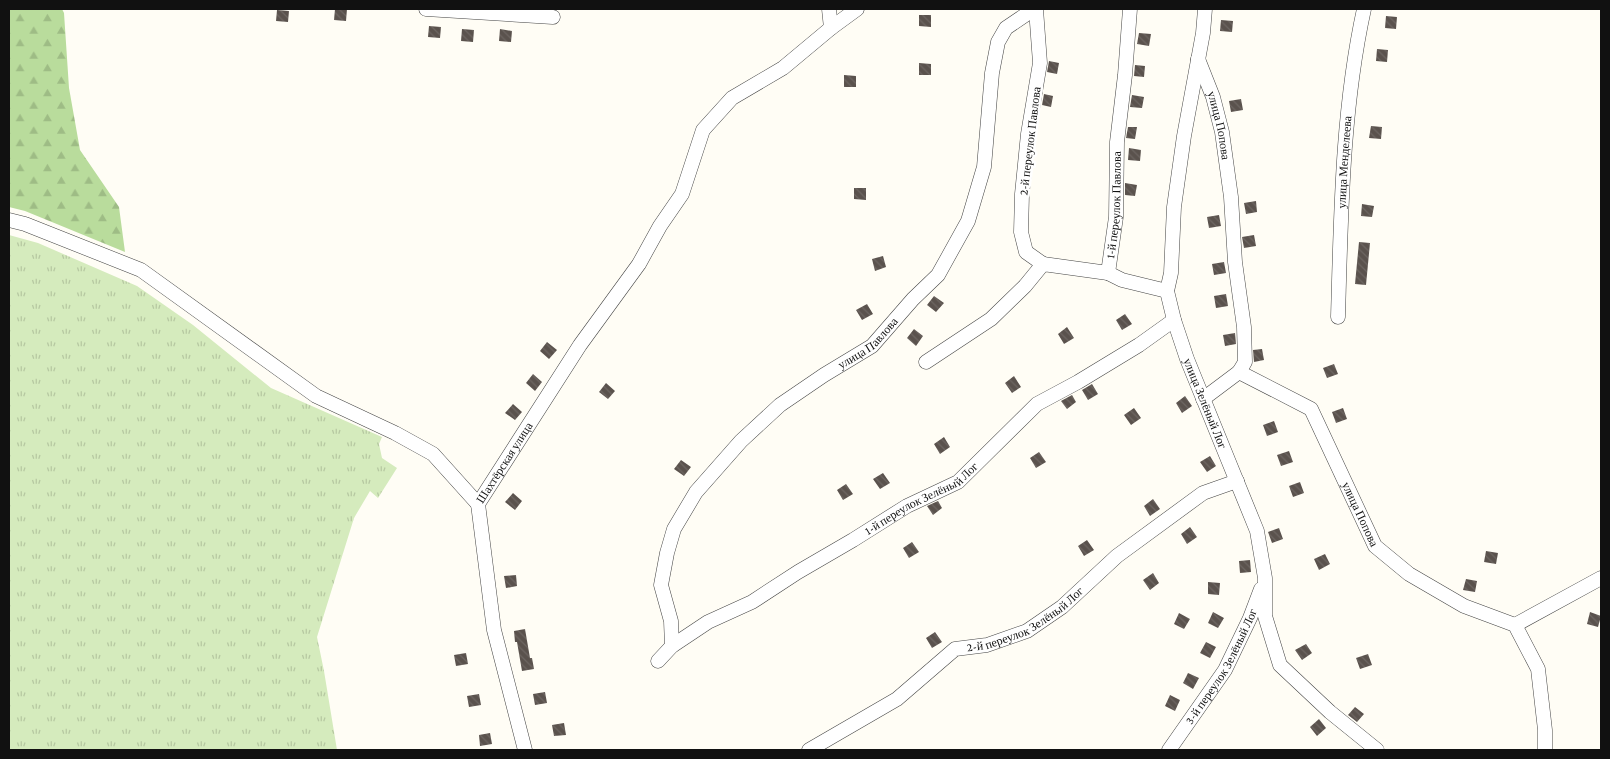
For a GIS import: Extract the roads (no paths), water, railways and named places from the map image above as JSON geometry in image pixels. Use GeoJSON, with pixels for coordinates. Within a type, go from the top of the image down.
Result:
{"type":"FeatureCollection","features":[{"type":"Feature","properties":{"kind":"street"},"geometry":{"type":"LineString","coordinates":[[426,9],[553,17]]}},
{"type":"Feature","properties":{"kind":"street"},"geometry":{"type":"LineString","coordinates":[[828,9],[831,28]]}},
{"type":"Feature","properties":{"kind":"street","name":"Шахтёрская улица"},"geometry":{"type":"LineString","coordinates":[[526,750],[494,630],[478,504],[580,345],[639,264],[660,226],[682,194],[703,130],[732,98],[783,68],[857,9]]}},
{"type":"Feature","properties":{"kind":"street","name":"2-й переулок Павлова"},"geometry":{"type":"LineString","coordinates":[[1035,9],[1040,63],[1028,134],[1022,194],[1022,232],[1026,252],[1043,264]]}},
{"type":"Feature","properties":{"kind":"street","name":"улица Павлова"},"geometry":{"type":"LineString","coordinates":[[672,646],[671,620],[661,585],[674,529],[687,506],[696,492],[741,441],[780,405],[824,375],[872,346],[913,299],[938,275],[968,221],[984,167],[992,73],[998,42],[1006,28],[1035,9]]}},
{"type":"Feature","properties":{"kind":"street","name":"1-й переулок Павлова"},"geometry":{"type":"LineString","coordinates":[[1043,264],[1108,273],[1116,216],[1117,142],[1130,9]]}},
{"type":"Feature","properties":{"kind":"street","name":"улица Зелёный Лог"},"geometry":{"type":"LineString","coordinates":[[1205,9],[1203,33],[1184,136],[1174,207],[1171,273],[1167,291],[1174,320],[1203,399],[1257,530],[1265,578],[1265,616],[1280,665],[1330,712],[1378,750]]}},
{"type":"Feature","properties":{"kind":"street","name":"улица Менделеева"},"geometry":{"type":"LineString","coordinates":[[1338,317],[1341,215],[1348,106],[1355,52],[1364,9]]}},
{"type":"Feature","properties":{"kind":"street","name":"улица Попова"},"geometry":{"type":"LineString","coordinates":[[1198,59],[1213,97],[1222,132],[1231,197],[1235,262],[1244,327],[1245,362],[1239,372],[1311,409],[1375,546],[1409,574],[1464,606],[1514,625]]}},
{"type":"Feature","properties":{"kind":"street"},"geometry":{"type":"LineString","coordinates":[[9,220],[25,224],[141,270],[316,396],[433,454],[478,504]]}},
{"type":"Feature","properties":{"kind":"street"},"geometry":{"type":"LineString","coordinates":[[926,362],[991,319],[1025,286],[1043,264]]}},
{"type":"Feature","properties":{"kind":"street"},"geometry":{"type":"LineString","coordinates":[[1108,273],[1122,280],[1167,291]]}},
{"type":"Feature","properties":{"kind":"street","name":"1-й переулок Зелёный Лог"},"geometry":{"type":"LineString","coordinates":[[658,661],[672,646],[708,622],[752,602],[907,506],[958,482],[1037,404],[1139,346],[1174,320]]}},
{"type":"Feature","properties":{"kind":"street"},"geometry":{"type":"LineString","coordinates":[[1203,399],[1239,372]]}},
{"type":"Feature","properties":{"kind":"street","name":"2-й переулок Зелёный Лог"},"geometry":{"type":"LineString","coordinates":[[808,750],[896,699],[954,649],[987,645],[1027,631],[1062,607],[1117,556],[1203,493],[1237,481]]}},
{"type":"Feature","properties":{"kind":"street","name":"3-й переулок Зелёный Лог"},"geometry":{"type":"LineString","coordinates":[[1169,750],[1225,670],[1250,618],[1265,578]]}},
{"type":"Feature","properties":{"kind":"street"},"geometry":{"type":"LineString","coordinates":[[1545,750],[1538,670],[1514,625],[1601,578]]}}]}
